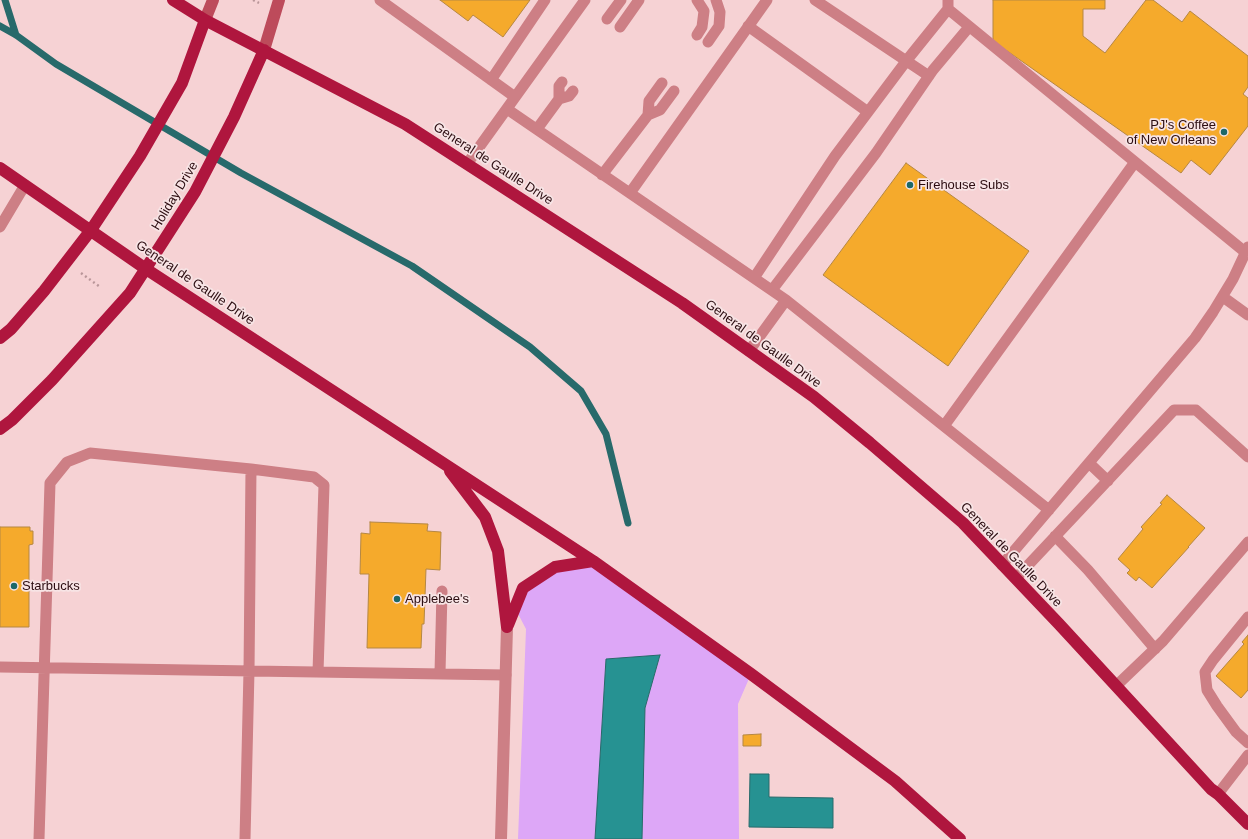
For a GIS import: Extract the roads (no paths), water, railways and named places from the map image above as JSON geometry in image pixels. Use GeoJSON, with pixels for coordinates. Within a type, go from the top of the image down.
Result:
{"type":"FeatureCollection","features":[{"type":"Feature","properties":{"kind":"main road","name":"General de Gaulle Drive"},"geometry":{"type":"LineString","coordinates":[[173,0],[205,20],[405,124],[682,303],[814,397],[963,523],[1016,578],[1211,789],[1248,824]]}},
{"type":"Feature","properties":{"kind":"main road"},"geometry":{"type":"LineString","coordinates":[[0,338],[11,329],[44,291],[91,230],[140,156],[182,83],[205,20]]}},
{"type":"Feature","properties":{"kind":"main road","name":"Holiday Drive"},"geometry":{"type":"LineString","coordinates":[[0,430],[52,380],[130,293],[196,192],[234,117],[264,50]]}},
{"type":"Feature","properties":{"kind":"main road","name":"General de Gaulle Drive"},"geometry":{"type":"LineString","coordinates":[[0,168],[146,269],[593,561],[757,678],[889,776],[960,839]]}},
{"type":"Feature","properties":{"kind":"main road"},"geometry":{"type":"LineString","coordinates":[[444,464],[485,517],[498,551],[507,627]]}},
{"type":"Feature","properties":{"kind":"main road"},"geometry":{"type":"LineString","coordinates":[[507,627],[523,588],[555,567],[593,561]]}},
{"type":"Feature","properties":{"kind":"street"},"geometry":{"type":"LineString","coordinates":[[205,20],[213,0]]}},
{"type":"Feature","properties":{"kind":"street","name":"Holiday Drive"},"geometry":{"type":"LineString","coordinates":[[264,50],[279,0]]}},
{"type":"Feature","properties":{"kind":"street"},"geometry":{"type":"LineString","coordinates":[[501,839],[507,627]]}},
{"type":"Feature","properties":{"kind":"lane"},"geometry":{"type":"LineString","coordinates":[[380,0],[516,97]]}},
{"type":"Feature","properties":{"kind":"lane"},"geometry":{"type":"LineString","coordinates":[[491,80],[545,0]]}},
{"type":"Feature","properties":{"kind":"lane"},"geometry":{"type":"LineString","coordinates":[[467,164],[585,0]]}},
{"type":"Feature","properties":{"kind":"lane"},"geometry":{"type":"LineString","coordinates":[[607,19],[621,0]]}},
{"type":"Feature","properties":{"kind":"lane"},"geometry":{"type":"LineString","coordinates":[[620,27],[639,0]]}},
{"type":"Feature","properties":{"kind":"lane"},"geometry":{"type":"LineString","coordinates":[[697,0],[704,11],[702,27],[697,35]]}},
{"type":"Feature","properties":{"kind":"lane"},"geometry":{"type":"LineString","coordinates":[[708,42],[720,26],[720,12],[716,0]]}},
{"type":"Feature","properties":{"kind":"lane"},"geometry":{"type":"LineString","coordinates":[[630,193],[767,0]]}},
{"type":"Feature","properties":{"kind":"lane"},"geometry":{"type":"LineString","coordinates":[[815,0],[929,76]]}},
{"type":"Feature","properties":{"kind":"lane"},"geometry":{"type":"LineString","coordinates":[[754,278],[835,156],[948,5],[969,27],[1136,162],[1247,249],[1223,297],[1195,338],[1002,565]]}},
{"type":"Feature","properties":{"kind":"lane"},"geometry":{"type":"LineString","coordinates":[[748,26],[868,112]]}},
{"type":"Feature","properties":{"kind":"lane"},"geometry":{"type":"LineString","coordinates":[[772,290],[876,153],[929,76],[969,27]]}},
{"type":"Feature","properties":{"kind":"lane"},"geometry":{"type":"LineString","coordinates":[[537,129],[559,99],[559,86],[562,82]]}},
{"type":"Feature","properties":{"kind":"lane"},"geometry":{"type":"LineString","coordinates":[[648,115],[649,101],[662,83]]}},
{"type":"Feature","properties":{"kind":"lane"},"geometry":{"type":"LineString","coordinates":[[559,99],[569,96],[573,91]]}},
{"type":"Feature","properties":{"kind":"lane"},"geometry":{"type":"LineString","coordinates":[[602,175],[648,115],[660,110],[674,91]]}},
{"type":"Feature","properties":{"kind":"lane"},"geometry":{"type":"LineString","coordinates":[[507,109],[786,300],[1049,510]]}},
{"type":"Feature","properties":{"kind":"lane"},"geometry":{"type":"LineString","coordinates":[[944,426],[1136,162]]}},
{"type":"Feature","properties":{"kind":"lane"},"geometry":{"type":"LineString","coordinates":[[0,227],[25,185]]}},
{"type":"Feature","properties":{"kind":"lane"},"geometry":{"type":"LineString","coordinates":[[1223,297],[1248,315]]}},
{"type":"Feature","properties":{"kind":"lane"},"geometry":{"type":"LineString","coordinates":[[749,351],[786,300]]}},
{"type":"Feature","properties":{"kind":"lane"},"geometry":{"type":"LineString","coordinates":[[1016,578],[1174,410],[1196,410],[1248,457]]}},
{"type":"Feature","properties":{"kind":"lane"},"geometry":{"type":"LineString","coordinates":[[38,839],[50,483],[67,462],[90,453],[314,477],[324,485],[318,672]]}},
{"type":"Feature","properties":{"kind":"lane"},"geometry":{"type":"LineString","coordinates":[[1089,463],[1108,480]]}},
{"type":"Feature","properties":{"kind":"lane"},"geometry":{"type":"LineString","coordinates":[[245,839],[249,671],[250,469]]}},
{"type":"Feature","properties":{"kind":"lane"},"geometry":{"type":"LineString","coordinates":[[1055,536],[1088,570],[1155,649]]}},
{"type":"Feature","properties":{"kind":"lane"},"geometry":{"type":"LineString","coordinates":[[1116,686],[1155,649],[1248,542]]}},
{"type":"Feature","properties":{"kind":"lane"},"geometry":{"type":"LineString","coordinates":[[440,673],[442,590]]}},
{"type":"Feature","properties":{"kind":"lane"},"geometry":{"type":"LineString","coordinates":[[1248,617],[1205,672],[1207,690],[1236,732],[1248,743]]}},
{"type":"Feature","properties":{"kind":"lane"},"geometry":{"type":"LineString","coordinates":[[0,667],[506,675]]}},
{"type":"Feature","properties":{"kind":"lane"},"geometry":{"type":"LineString","coordinates":[[1218,794],[1248,755]]}},
{"type":"Feature","properties":{"kind":"water"},"geometry":{"type":"Polygon","coordinates":[[[660,655],[645,708],[642,839],[595,839],[606,659],[660,655]]]}},
{"type":"Feature","properties":{"kind":"water"},"geometry":{"type":"Polygon","coordinates":[[[750,774],[769,774],[769,797],[833,798],[833,828],[749,827],[750,774]]]}},
{"type":"Feature","properties":{"kind":"waterway"},"geometry":{"type":"LineString","coordinates":[[5,0],[16,35]]}},
{"type":"Feature","properties":{"kind":"waterway"},"geometry":{"type":"LineString","coordinates":[[0,26],[16,35],[56,64],[241,173],[412,266],[530,347],[581,391],[606,434],[628,523]]}},
{"type":"Feature","properties":{"kind":"place","name":"PJ's Coffee of New Orleans"},"geometry":{"type":"Point","coordinates":[1224,132]}},
{"type":"Feature","properties":{"kind":"place","name":"Firehouse Subs"},"geometry":{"type":"Point","coordinates":[910,185]}},
{"type":"Feature","properties":{"kind":"place","name":"Starbucks"},"geometry":{"type":"Point","coordinates":[14,586]}},
{"type":"Feature","properties":{"kind":"place","name":"Applebee's"},"geometry":{"type":"Point","coordinates":[397,599]}}]}
